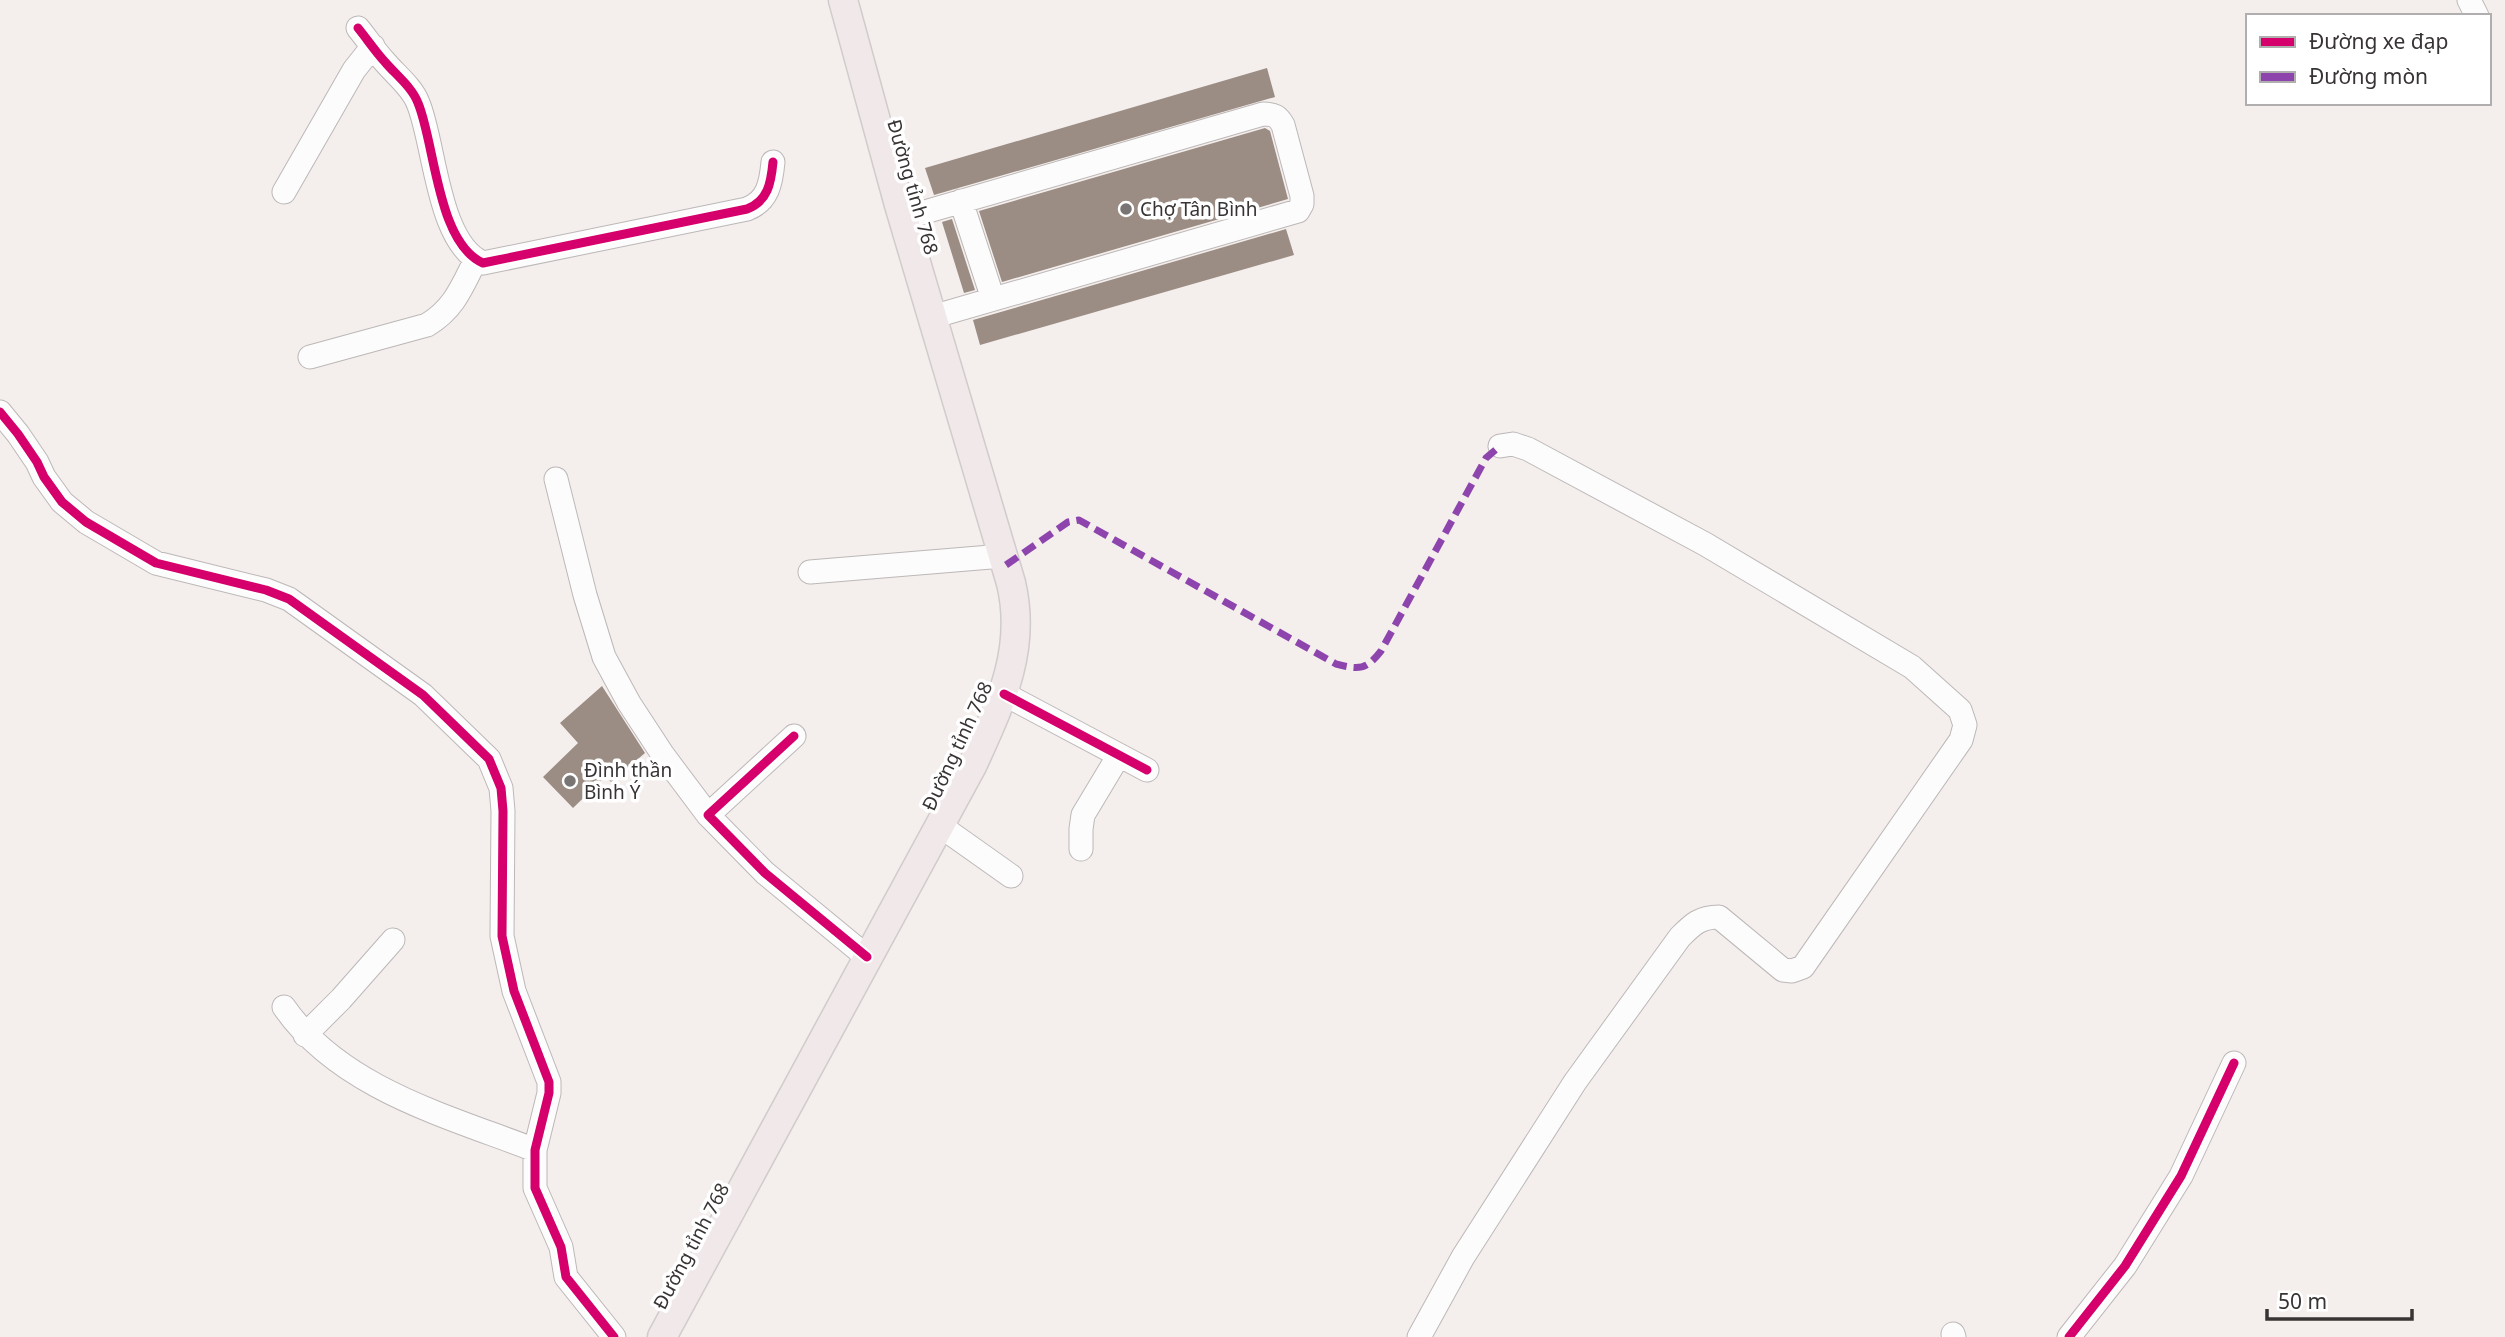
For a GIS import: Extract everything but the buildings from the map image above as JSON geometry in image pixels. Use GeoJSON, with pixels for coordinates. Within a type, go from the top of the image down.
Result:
{"type":"FeatureCollection","features":[{"type":"Feature","properties":{"kind":"main road","name":"Đường tỉnh 768"},"geometry":{"type":"LineString","coordinates":[[662,1337],[973,764],[1004,694],[1016,639],[1016,606],[1003,556],[843,0]]}},
{"type":"Feature","properties":{"kind":"street"},"geometry":{"type":"LineString","coordinates":[[358,28],[419,104],[445,209],[458,236],[476,259],[483,263],[747,209],[759,204],[765,196],[770,185],[773,162]]}},
{"type":"Feature","properties":{"kind":"street"},"geometry":{"type":"LineString","coordinates":[[284,191],[354,70],[373,46]]}},
{"type":"Feature","properties":{"kind":"street"},"geometry":{"type":"LineString","coordinates":[[904,218],[1263,114],[1273,114],[1283,125],[1302,196],[1303,204],[1298,211],[933,317]]}},
{"type":"Feature","properties":{"kind":"street"},"geometry":{"type":"LineString","coordinates":[[961,201],[993,299]]}},
{"type":"Feature","properties":{"kind":"street"},"geometry":{"type":"LineString","coordinates":[[310,356],[427,325],[448,311],[476,259]]}},
{"type":"Feature","properties":{"kind":"street"},"geometry":{"type":"LineString","coordinates":[[1,417],[25,443],[44,478],[62,502],[86,522],[156,563],[265,590],[289,599],[423,695],[489,759],[501,788],[503,811],[502,936],[514,991],[549,1082],[549,1093],[535,1150],[535,1188],[561,1247],[563,1271],[614,1337]]}},
{"type":"Feature","properties":{"kind":"street"},"geometry":{"type":"LineString","coordinates":[[1419,1337],[1463,1257],[1575,1082],[1680,937],[1695,921],[1709,917],[1720,918],[1783,970],[1802,968],[1961,740],[1965,725],[1960,710],[1912,667],[1705,544],[1521,446],[1500,446]]}},
{"type":"Feature","properties":{"kind":"street"},"geometry":{"type":"LineString","coordinates":[[556,479],[585,595],[604,657],[656,745],[708,816],[765,873],[867,957]]}},
{"type":"Feature","properties":{"kind":"street"},"geometry":{"type":"LineString","coordinates":[[810,572],[1003,556]]}},
{"type":"Feature","properties":{"kind":"street"},"geometry":{"type":"LineString","coordinates":[[1004,694],[1147,771]]}},
{"type":"Feature","properties":{"kind":"street"},"geometry":{"type":"LineString","coordinates":[[708,816],[794,736]]}},
{"type":"Feature","properties":{"kind":"street"},"geometry":{"type":"LineString","coordinates":[[1081,849],[1083,815],[1119,755]]}},
{"type":"Feature","properties":{"kind":"street"},"geometry":{"type":"LineString","coordinates":[[939,825],[1011,876]]}},
{"type":"Feature","properties":{"kind":"street"},"geometry":{"type":"LineString","coordinates":[[305,1035],[393,940]]}},
{"type":"Feature","properties":{"kind":"street"},"geometry":{"type":"LineString","coordinates":[[284,1007],[315,1045],[407,1101],[535,1150]]}},
{"type":"Feature","properties":{"kind":"street"},"geometry":{"type":"LineString","coordinates":[[2069,1337],[2125,1266],[2181,1176],[2234,1063]]}},
{"type":"Feature","properties":{"kind":"marked path"},"geometry":{"type":"LineString","coordinates":[[1006,565],[1068,522],[1079,520],[1336,664],[1362,667],[1381,651],[1486,458],[1500,446]]}},
{"type":"Feature","properties":{"kind":"cycle path"},"geometry":{"type":"LineString","coordinates":[[358,28],[415,97],[424,121],[447,214],[456,235],[468,252],[483,263],[747,209],[764,196],[773,162]]}},
{"type":"Feature","properties":{"kind":"cycle path"},"geometry":{"type":"LineString","coordinates":[[0,412],[18,434],[62,502],[86,522],[156,563],[266,590],[289,599],[423,695],[489,759],[501,788],[503,811],[502,936],[514,991],[549,1082],[549,1093],[535,1150],[535,1188],[561,1247],[566,1277],[614,1337]]}},
{"type":"Feature","properties":{"kind":"cycle path"},"geometry":{"type":"LineString","coordinates":[[1004,694],[1147,770]]}},
{"type":"Feature","properties":{"kind":"cycle path"},"geometry":{"type":"LineString","coordinates":[[794,736],[708,815],[765,873],[867,957]]}},
{"type":"Feature","properties":{"kind":"cycle path"},"geometry":{"type":"LineString","coordinates":[[2069,1337],[2125,1266],[2181,1176],[2234,1063]]}},
{"type":"Feature","properties":{"kind":"place","name":"Chợ Tân Bình"},"geometry":{"type":"Point","coordinates":[1126,209]}},
{"type":"Feature","properties":{"kind":"place","name":"Đình thần Bình Ý"},"geometry":{"type":"Point","coordinates":[570,781]}}]}
